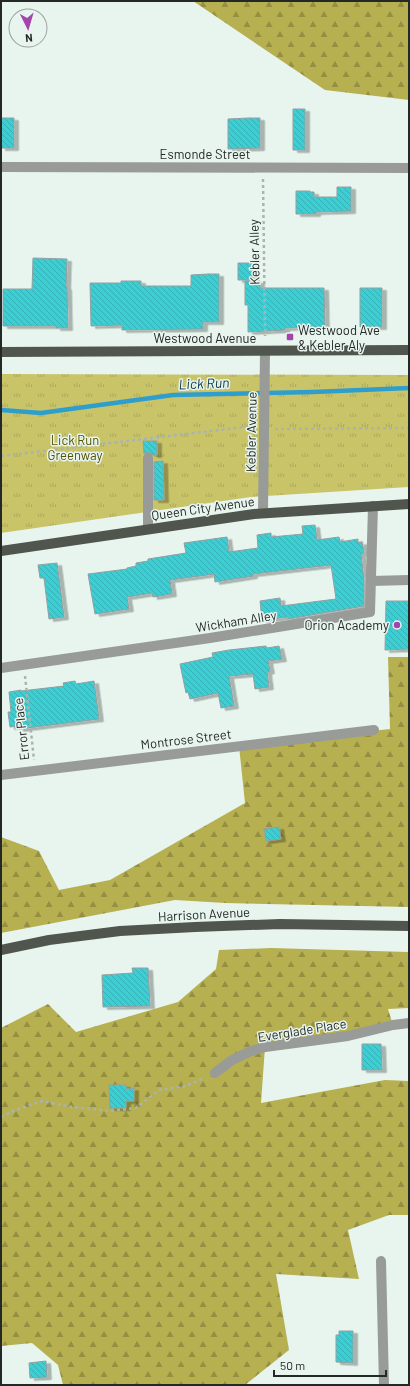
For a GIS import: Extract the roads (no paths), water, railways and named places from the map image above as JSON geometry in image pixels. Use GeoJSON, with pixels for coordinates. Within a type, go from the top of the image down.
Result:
{"type":"FeatureCollection","features":[{"type":"Feature","properties":{"kind":"main road","name":"Westwood Avenue"},"geometry":{"type":"LineString","coordinates":[[1,352],[409,350]]}},
{"type":"Feature","properties":{"kind":"main road","name":"Queen City Avenue"},"geometry":{"type":"LineString","coordinates":[[1,551],[263,513],[409,504]]}},
{"type":"Feature","properties":{"kind":"main road","name":"Harrison Avenue"},"geometry":{"type":"LineString","coordinates":[[1,950],[49,940],[120,931],[280,924],[409,926]]}},
{"type":"Feature","properties":{"kind":"street","name":"Esmonde Street"},"geometry":{"type":"LineString","coordinates":[[1,167],[409,168]]}},
{"type":"Feature","properties":{"kind":"street","name":"Kebler Avenue"},"geometry":{"type":"LineString","coordinates":[[263,513],[265,351]]}},
{"type":"Feature","properties":{"kind":"street"},"geometry":{"type":"LineString","coordinates":[[148,458],[148,529]]}},
{"type":"Feature","properties":{"kind":"street","name":"Wickham Alley"},"geometry":{"type":"LineString","coordinates":[[1,668],[210,638],[370,612],[373,506]]}},
{"type":"Feature","properties":{"kind":"street"},"geometry":{"type":"LineString","coordinates":[[371,581],[409,580]]}},
{"type":"Feature","properties":{"kind":"street","name":"Montrose Street"},"geometry":{"type":"LineString","coordinates":[[1,775],[374,730]]}},
{"type":"Feature","properties":{"kind":"street","name":"Everglade Place"},"geometry":{"type":"LineString","coordinates":[[215,1072],[232,1060],[265,1047],[348,1036],[393,1025],[409,1023]]}},
{"type":"Feature","properties":{"kind":"street"},"geometry":{"type":"LineString","coordinates":[[381,1261],[384,1385]]}},
{"type":"Feature","properties":{"kind":"waterway","name":"Lick Run"},"geometry":{"type":"LineString","coordinates":[[1,410],[41,413],[173,395],[409,388]]}},
{"type":"Feature","properties":{"kind":"place","name":"Westwood Ave & Kebler Aly"},"geometry":{"type":"Point","coordinates":[290,337]}},
{"type":"Feature","properties":{"kind":"place","name":"Orion Academy"},"geometry":{"type":"Point","coordinates":[397,625]}},
{"type":"Feature","properties":{"kind":"park label","name":"Lick Run Greenway"},"geometry":{"type":"Point","coordinates":[75,448]}}]}
